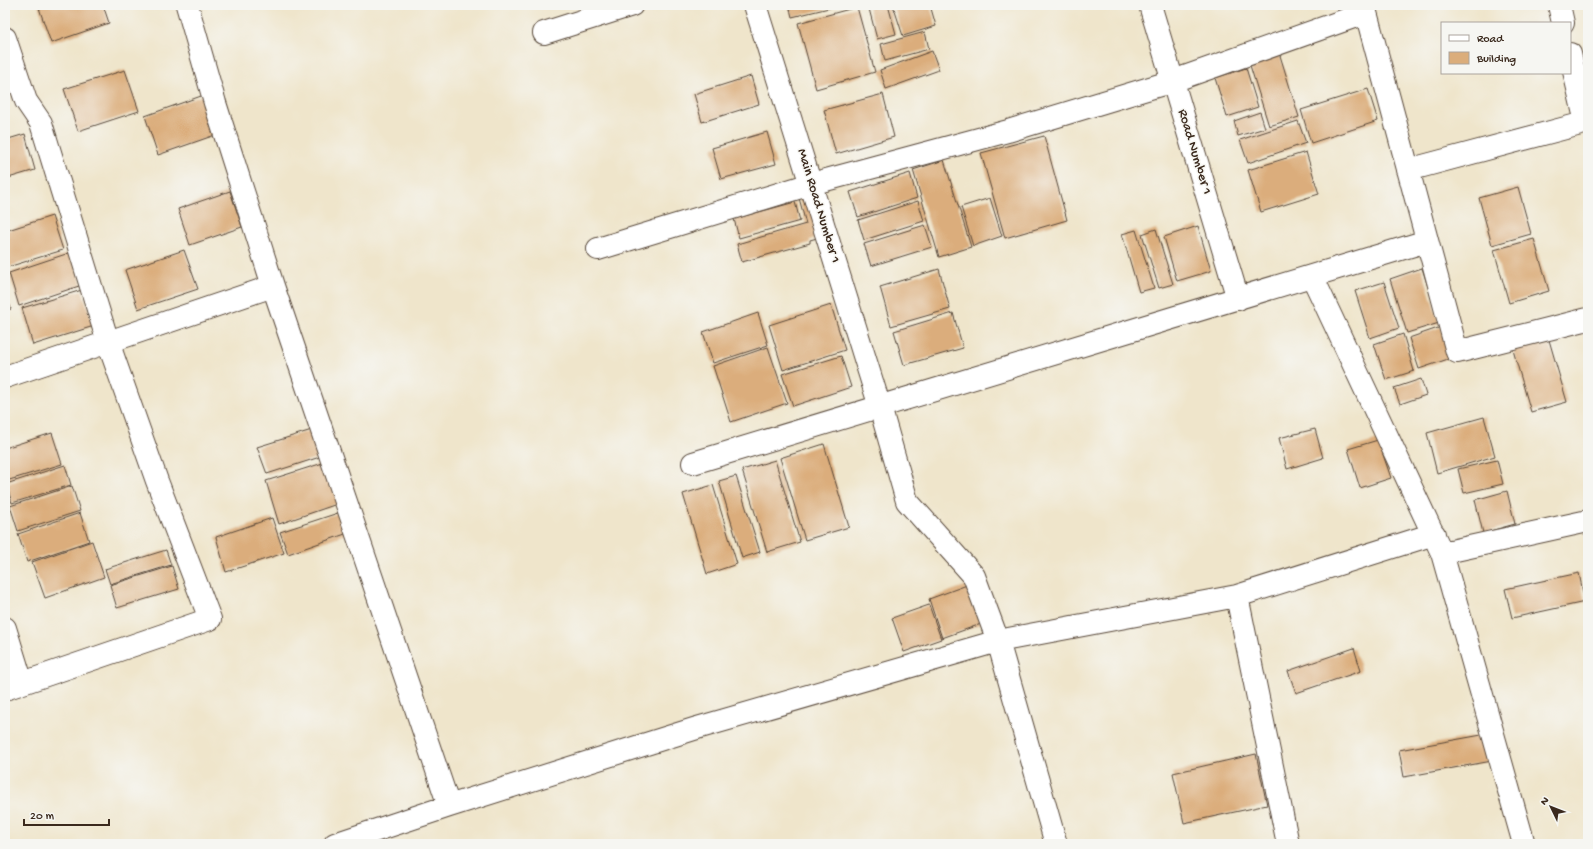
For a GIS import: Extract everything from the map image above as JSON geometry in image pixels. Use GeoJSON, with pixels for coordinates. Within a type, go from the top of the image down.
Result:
{"type":"FeatureCollection","features":[{"type":"Feature","properties":{"kind":"street"},"geometry":{"type":"LineString","coordinates":[[187,5],[215,103],[273,286],[449,806]]}},
{"type":"Feature","properties":{"kind":"street"},"geometry":{"type":"LineString","coordinates":[[544,33],[632,5]]}},
{"type":"Feature","properties":{"kind":"street","name":"Main Road Number 1"},"geometry":{"type":"LineString","coordinates":[[755,5],[880,407],[907,501],[974,576],[998,641],[1056,844]]}},
{"type":"Feature","properties":{"kind":"street","name":"Road Number 1"},"geometry":{"type":"LineString","coordinates":[[1150,5],[1238,298]]}},
{"type":"Feature","properties":{"kind":"street"},"geometry":{"type":"LineString","coordinates":[[1559,5],[1563,22]]}},
{"type":"Feature","properties":{"kind":"street"},"geometry":{"type":"LineString","coordinates":[[598,249],[811,184],[1008,130],[1173,81],[1364,9],[1457,352],[1588,319]]}},
{"type":"Feature","properties":{"kind":"street"},"geometry":{"type":"LineString","coordinates":[[5,38],[26,101],[40,123],[108,342],[157,481],[210,619],[13,686],[5,628]]}},
{"type":"Feature","properties":{"kind":"street"},"geometry":{"type":"LineString","coordinates":[[1408,170],[1587,123],[1571,58]]}},
{"type":"Feature","properties":{"kind":"street"},"geometry":{"type":"LineString","coordinates":[[693,463],[1427,241]]}},
{"type":"Feature","properties":{"kind":"street"},"geometry":{"type":"LineString","coordinates":[[1312,276],[1438,544],[1524,844]]}},
{"type":"Feature","properties":{"kind":"street"},"geometry":{"type":"LineString","coordinates":[[5,377],[273,286]]}},
{"type":"Feature","properties":{"kind":"street"},"geometry":{"type":"LineString","coordinates":[[336,844],[449,806],[697,728],[998,641],[1237,596],[1438,544],[1588,521]]}},
{"type":"Feature","properties":{"kind":"street"},"geometry":{"type":"LineString","coordinates":[[1237,596],[1288,844]]}},
{"type":"Feature","properties":{"kind":"building"},"geometry":{"type":"Polygon","coordinates":[[[38,5],[103,5],[109,23],[51,43],[38,5]]]}},
{"type":"Feature","properties":{"kind":"building"},"geometry":{"type":"Polygon","coordinates":[[[789,5],[833,5],[833,7],[792,17],[789,5]]]}},
{"type":"Feature","properties":{"kind":"building"},"geometry":{"type":"Polygon","coordinates":[[[868,5],[888,5],[896,34],[877,39],[868,5]]]}},
{"type":"Feature","properties":{"kind":"building"},"geometry":{"type":"Polygon","coordinates":[[[893,5],[930,5],[936,26],[903,36],[893,5]]]}},
{"type":"Feature","properties":{"kind":"building"},"geometry":{"type":"Polygon","coordinates":[[[857,7],[875,72],[816,89],[798,23],[857,7]]]}},
{"type":"Feature","properties":{"kind":"building"},"geometry":{"type":"Polygon","coordinates":[[[925,32],[929,49],[885,61],[881,44],[925,32]]]}},
{"type":"Feature","properties":{"kind":"building"},"geometry":{"type":"Polygon","coordinates":[[[1278,49],[1299,117],[1269,126],[1248,59],[1278,49]]]}},
{"type":"Feature","properties":{"kind":"building"},"geometry":{"type":"Polygon","coordinates":[[[932,51],[939,70],[886,89],[880,70],[932,51]]]}},
{"type":"Feature","properties":{"kind":"building"},"geometry":{"type":"Polygon","coordinates":[[[1246,68],[1258,107],[1227,117],[1215,78],[1246,68]]]}},
{"type":"Feature","properties":{"kind":"building"},"geometry":{"type":"Polygon","coordinates":[[[125,70],[139,111],[78,131],[64,89],[125,70]]]}},
{"type":"Feature","properties":{"kind":"building"},"geometry":{"type":"Polygon","coordinates":[[[751,76],[759,104],[702,122],[694,94],[751,76]]]}},
{"type":"Feature","properties":{"kind":"building"},"geometry":{"type":"Polygon","coordinates":[[[1368,89],[1378,121],[1311,143],[1301,110],[1368,89]]]}},
{"type":"Feature","properties":{"kind":"building"},"geometry":{"type":"Polygon","coordinates":[[[883,94],[894,137],[836,154],[824,110],[883,94]]]}},
{"type":"Feature","properties":{"kind":"building"},"geometry":{"type":"Polygon","coordinates":[[[204,95],[218,134],[158,155],[145,116],[204,95]]]}},
{"type":"Feature","properties":{"kind":"building"},"geometry":{"type":"Polygon","coordinates":[[[1260,112],[1265,128],[1238,136],[1234,121],[1260,112]]]}},
{"type":"Feature","properties":{"kind":"building"},"geometry":{"type":"Polygon","coordinates":[[[1298,121],[1306,143],[1248,163],[1240,140],[1298,121]]]}},
{"type":"Feature","properties":{"kind":"building"},"geometry":{"type":"Polygon","coordinates":[[[767,132],[776,164],[721,179],[712,148],[767,132]]]}},
{"type":"Feature","properties":{"kind":"building"},"geometry":{"type":"Polygon","coordinates":[[[25,134],[35,170],[5,179],[5,140],[25,134]]]}},
{"type":"Feature","properties":{"kind":"building"},"geometry":{"type":"Polygon","coordinates":[[[1044,136],[1067,220],[1005,238],[981,153],[1044,136]]]}},
{"type":"Feature","properties":{"kind":"building"},"geometry":{"type":"Polygon","coordinates":[[[1306,152],[1319,194],[1261,212],[1248,170],[1306,152]]]}},
{"type":"Feature","properties":{"kind":"building"},"geometry":{"type":"Polygon","coordinates":[[[944,160],[971,247],[939,257],[913,170],[944,160]]]}},
{"type":"Feature","properties":{"kind":"building"},"geometry":{"type":"Polygon","coordinates":[[[910,173],[917,198],[858,217],[850,192],[910,173]]]}},
{"type":"Feature","properties":{"kind":"building"},"geometry":{"type":"Polygon","coordinates":[[[1518,187],[1531,234],[1492,245],[1479,198],[1518,187]]]}},
{"type":"Feature","properties":{"kind":"building"},"geometry":{"type":"Polygon","coordinates":[[[230,191],[242,227],[190,245],[178,209],[230,191]]]}},
{"type":"Feature","properties":{"kind":"building"},"geometry":{"type":"Polygon","coordinates":[[[812,194],[824,236],[810,240],[810,243],[742,262],[737,244],[806,224],[799,198],[812,194]]]}},
{"type":"Feature","properties":{"kind":"building"},"geometry":{"type":"Polygon","coordinates":[[[990,198],[1002,236],[973,246],[961,207],[990,198]]]}},
{"type":"Feature","properties":{"kind":"building"},"geometry":{"type":"Polygon","coordinates":[[[918,201],[924,221],[864,240],[858,220],[918,201]]]}},
{"type":"Feature","properties":{"kind":"building"},"geometry":{"type":"Polygon","coordinates":[[[795,202],[800,221],[739,238],[734,219],[795,202]]]}},
{"type":"Feature","properties":{"kind":"building"},"geometry":{"type":"Polygon","coordinates":[[[52,216],[63,250],[8,267],[5,257],[5,231],[52,216]]]}},
{"type":"Feature","properties":{"kind":"building"},"geometry":{"type":"Polygon","coordinates":[[[925,225],[932,247],[871,266],[864,244],[925,225]]]}},
{"type":"Feature","properties":{"kind":"building"},"geometry":{"type":"Polygon","coordinates":[[[1198,226],[1211,271],[1177,281],[1164,237],[1198,226]]]}},
{"type":"Feature","properties":{"kind":"building"},"geometry":{"type":"Polygon","coordinates":[[[1156,229],[1173,284],[1159,288],[1142,234],[1156,229]]]}},
{"type":"Feature","properties":{"kind":"building"},"geometry":{"type":"Polygon","coordinates":[[[1136,230],[1154,288],[1139,292],[1122,234],[1136,230]]]}},
{"type":"Feature","properties":{"kind":"building"},"geometry":{"type":"Polygon","coordinates":[[[1534,239],[1549,291],[1509,303],[1494,250],[1534,239]]]}},
{"type":"Feature","properties":{"kind":"building"},"geometry":{"type":"Polygon","coordinates":[[[184,250],[198,289],[138,309],[125,270],[184,250]]]}},
{"type":"Feature","properties":{"kind":"building"},"geometry":{"type":"Polygon","coordinates":[[[72,252],[82,285],[19,306],[9,273],[72,252]]]}},
{"type":"Feature","properties":{"kind":"building"},"geometry":{"type":"Polygon","coordinates":[[[1422,268],[1439,323],[1407,333],[1390,279],[1422,268]]]}},
{"type":"Feature","properties":{"kind":"building"},"geometry":{"type":"Polygon","coordinates":[[[939,269],[950,309],[891,326],[880,287],[939,269]]]}},
{"type":"Feature","properties":{"kind":"building"},"geometry":{"type":"Polygon","coordinates":[[[1384,282],[1399,328],[1370,338],[1355,291],[1384,282]]]}},
{"type":"Feature","properties":{"kind":"building"},"geometry":{"type":"Polygon","coordinates":[[[82,290],[94,326],[33,345],[22,308],[82,290]]]}},
{"type":"Feature","properties":{"kind":"building"},"geometry":{"type":"Polygon","coordinates":[[[5,291],[11,309],[5,311],[5,291]]]}},
{"type":"Feature","properties":{"kind":"building"},"geometry":{"type":"Polygon","coordinates":[[[831,305],[845,350],[783,370],[769,325],[831,305]]]}},
{"type":"Feature","properties":{"kind":"building"},"geometry":{"type":"Polygon","coordinates":[[[758,313],[768,345],[713,363],[703,332],[758,313]]]}},
{"type":"Feature","properties":{"kind":"building"},"geometry":{"type":"Polygon","coordinates":[[[953,313],[963,348],[904,365],[894,331],[953,313]]]}},
{"type":"Feature","properties":{"kind":"building"},"geometry":{"type":"Polygon","coordinates":[[[1441,327],[1451,358],[1419,369],[1409,338],[1441,327]]]}},
{"type":"Feature","properties":{"kind":"building"},"geometry":{"type":"Polygon","coordinates":[[[1547,333],[1567,402],[1531,412],[1511,343],[1547,333]]]}},
{"type":"Feature","properties":{"kind":"building"},"geometry":{"type":"Polygon","coordinates":[[[1403,334],[1414,371],[1386,380],[1374,344],[1403,334]]]}},
{"type":"Feature","properties":{"kind":"building"},"geometry":{"type":"Polygon","coordinates":[[[768,347],[787,403],[731,422],[713,366],[768,347]]]}},
{"type":"Feature","properties":{"kind":"building"},"geometry":{"type":"Polygon","coordinates":[[[841,356],[851,387],[793,406],[782,374],[841,356]]]}},
{"type":"Feature","properties":{"kind":"building"},"geometry":{"type":"Polygon","coordinates":[[[1421,379],[1426,395],[1400,404],[1394,388],[1421,379]]]}},
{"type":"Feature","properties":{"kind":"building"},"geometry":{"type":"Polygon","coordinates":[[[1484,417],[1495,456],[1437,473],[1427,433],[1484,417]]]}},
{"type":"Feature","properties":{"kind":"building"},"geometry":{"type":"Polygon","coordinates":[[[315,429],[323,456],[267,474],[257,447],[315,429]]]}},
{"type":"Feature","properties":{"kind":"building"},"geometry":{"type":"Polygon","coordinates":[[[1315,429],[1323,458],[1287,469],[1279,438],[1315,429]]]}},
{"type":"Feature","properties":{"kind":"building"},"geometry":{"type":"Polygon","coordinates":[[[52,433],[62,464],[6,481],[5,448],[52,433]]]}},
{"type":"Feature","properties":{"kind":"building"},"geometry":{"type":"Polygon","coordinates":[[[1378,440],[1391,478],[1360,488],[1348,449],[1378,440]]]}},
{"type":"Feature","properties":{"kind":"building"},"geometry":{"type":"Polygon","coordinates":[[[824,444],[849,527],[805,540],[780,458],[824,444]]]}},
{"type":"Feature","properties":{"kind":"building"},"geometry":{"type":"Polygon","coordinates":[[[775,460],[800,542],[767,552],[742,470],[775,460]]]}},
{"type":"Feature","properties":{"kind":"building"},"geometry":{"type":"Polygon","coordinates":[[[1497,460],[1503,484],[1464,493],[1458,469],[1497,460]]]}},
{"type":"Feature","properties":{"kind":"building"},"geometry":{"type":"Polygon","coordinates":[[[326,462],[340,503],[279,524],[266,481],[326,462]]]}},
{"type":"Feature","properties":{"kind":"building"},"geometry":{"type":"Polygon","coordinates":[[[65,465],[71,485],[12,503],[6,484],[65,465]]]}},
{"type":"Feature","properties":{"kind":"building"},"geometry":{"type":"Polygon","coordinates":[[[736,476],[760,552],[742,558],[719,481],[736,476]]]}},
{"type":"Feature","properties":{"kind":"building"},"geometry":{"type":"Polygon","coordinates":[[[713,485],[737,564],[707,574],[683,494],[713,485]]]}},
{"type":"Feature","properties":{"kind":"building"},"geometry":{"type":"Polygon","coordinates":[[[72,486],[80,511],[18,531],[10,506],[72,486]]]}},
{"type":"Feature","properties":{"kind":"building"},"geometry":{"type":"Polygon","coordinates":[[[1507,491],[1515,524],[1483,533],[1475,500],[1507,491]]]}},
{"type":"Feature","properties":{"kind":"building"},"geometry":{"type":"Polygon","coordinates":[[[344,511],[351,532],[288,554],[280,532],[344,511]]]}},
{"type":"Feature","properties":{"kind":"building"},"geometry":{"type":"Polygon","coordinates":[[[80,513],[89,541],[27,562],[18,534],[80,513]]]}},
{"type":"Feature","properties":{"kind":"building"},"geometry":{"type":"Polygon","coordinates":[[[272,518],[284,553],[226,572],[216,537],[272,518]]]}},
{"type":"Feature","properties":{"kind":"building"},"geometry":{"type":"Polygon","coordinates":[[[92,541],[104,577],[45,598],[32,562],[92,541]]]}},
{"type":"Feature","properties":{"kind":"building"},"geometry":{"type":"Polygon","coordinates":[[[166,550],[171,565],[110,584],[105,569],[166,550]]]}},
{"type":"Feature","properties":{"kind":"building"},"geometry":{"type":"Polygon","coordinates":[[[172,566],[179,589],[117,608],[110,585],[172,566]]]}},
{"type":"Feature","properties":{"kind":"building"},"geometry":{"type":"Polygon","coordinates":[[[1579,573],[1585,602],[1512,618],[1505,589],[1579,573]]]}},
{"type":"Feature","properties":{"kind":"building"},"geometry":{"type":"Polygon","coordinates":[[[967,585],[981,624],[942,638],[929,599],[967,585]]]}},
{"type":"Feature","properties":{"kind":"building"},"geometry":{"type":"Polygon","coordinates":[[[929,605],[941,639],[904,652],[892,618],[929,605]]]}},
{"type":"Feature","properties":{"kind":"building"},"geometry":{"type":"Polygon","coordinates":[[[1354,648],[1361,671],[1296,693],[1288,671],[1354,648]]]}},
{"type":"Feature","properties":{"kind":"building"},"geometry":{"type":"Polygon","coordinates":[[[1487,734],[1492,761],[1404,777],[1399,750],[1487,734]]]}},
{"type":"Feature","properties":{"kind":"building"},"geometry":{"type":"Polygon","coordinates":[[[1256,754],[1267,805],[1184,823],[1173,773],[1256,754]]]}}]}
